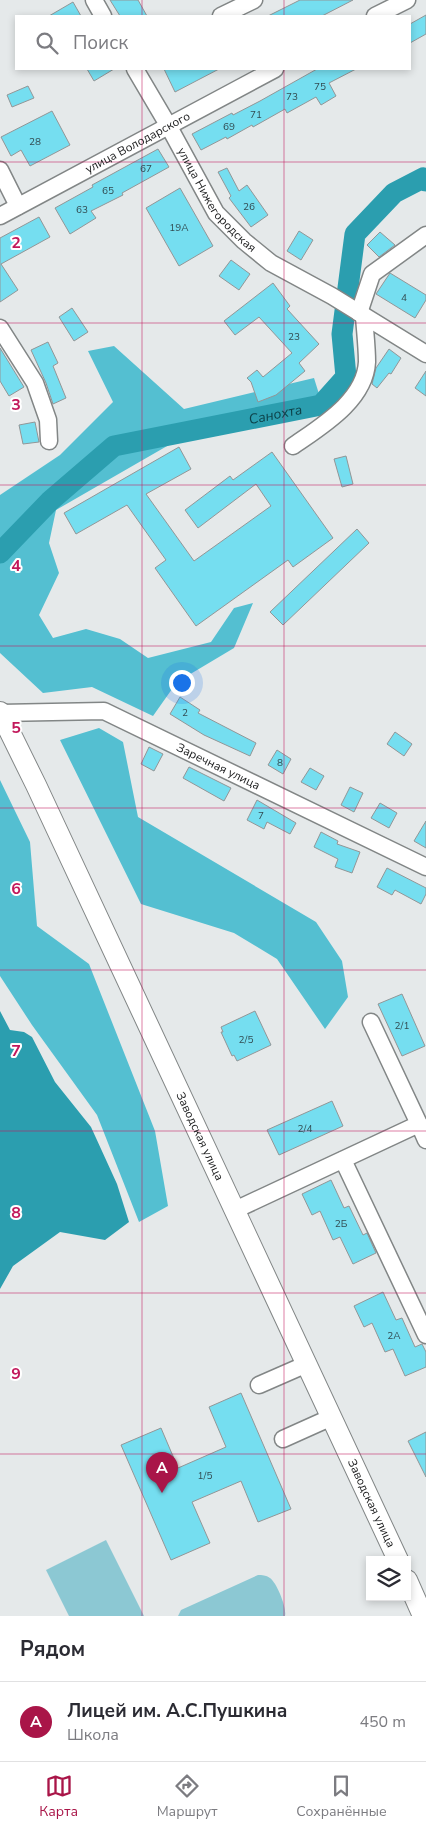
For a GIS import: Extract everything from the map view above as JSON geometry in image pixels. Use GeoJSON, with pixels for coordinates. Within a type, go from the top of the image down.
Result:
{"type":"FeatureCollection","features":[{"type":"Feature","properties":{"kind":"main road","name":"Заводская улица"},"geometry":{"type":"LineString","coordinates":[[0,713],[36,785],[396,1556]]}},
{"type":"Feature","properties":{"kind":"main road"},"geometry":{"type":"LineString","coordinates":[[411,1589],[423,1616]]}},
{"type":"Feature","properties":{"kind":"street"},"geometry":{"type":"LineString","coordinates":[[94,0],[102,15]]}},
{"type":"Feature","properties":{"kind":"street"},"geometry":{"type":"LineString","coordinates":[[224,15],[254,0]]}},
{"type":"Feature","properties":{"kind":"street"},"geometry":{"type":"LineString","coordinates":[[378,15],[400,2]]}},
{"type":"Feature","properties":{"kind":"street","name":"улица Нижегородская"},"geometry":{"type":"LineString","coordinates":[[135,70],[168,125],[216,213],[244,241],[271,262],[332,296],[426,354]]}},
{"type":"Feature","properties":{"kind":"street","name":"улица Володарского"},"geometry":{"type":"LineString","coordinates":[[0,216],[273,70]]}},
{"type":"Feature","properties":{"kind":"street"},"geometry":{"type":"LineString","coordinates":[[0,170],[18,206]]}},
{"type":"Feature","properties":{"kind":"street"},"geometry":{"type":"LineString","coordinates":[[293,446],[339,413],[361,386],[367,364],[361,314],[372,274],[426,236]]}},
{"type":"Feature","properties":{"kind":"street"},"geometry":{"type":"LineString","coordinates":[[0,328],[35,383],[48,420],[49,442]]}},
{"type":"Feature","properties":{"kind":"street","name":"Заречная улица"},"geometry":{"type":"LineString","coordinates":[[0,713],[104,711],[426,867]]}},
{"type":"Feature","properties":{"kind":"street"},"geometry":{"type":"LineString","coordinates":[[371,1022],[426,1140]]}},
{"type":"Feature","properties":{"kind":"street"},"geometry":{"type":"LineString","coordinates":[[235,1210],[419,1124]]}},
{"type":"Feature","properties":{"kind":"street"},"geometry":{"type":"LineString","coordinates":[[343,1160],[426,1335]]}},
{"type":"Feature","properties":{"kind":"street"},"geometry":{"type":"LineString","coordinates":[[259,1385],[307,1364]]}},
{"type":"Feature","properties":{"kind":"street"},"geometry":{"type":"LineString","coordinates":[[283,1439],[332,1417]]}},
{"type":"Feature","properties":{"kind":"shaded area"},"geometry":{"type":"Polygon","coordinates":[[[114,346],[184,409],[314,378],[324,410],[181,438],[56,510],[49,543],[59,573],[39,615],[53,638],[86,629],[120,639],[148,658],[211,642],[234,608],[253,603],[234,648],[177,682],[153,716],[92,687],[43,693],[0,653],[0,495],[60,455],[113,402],[88,351],[114,346]]]}},
{"type":"Feature","properties":{"kind":"shaded area"},"geometry":{"type":"Polygon","coordinates":[[[99,728],[123,742],[138,817],[316,922],[342,961],[348,997],[325,1029],[277,959],[234,933],[141,904],[60,740],[99,728]]]}},
{"type":"Feature","properties":{"kind":"shaded area"},"geometry":{"type":"Polygon","coordinates":[[[0,780],[30,842],[37,926],[89,964],[155,1131],[168,1206],[139,1222],[97,1115],[32,1025],[0,976],[0,780]]]}},
{"type":"Feature","properties":{"kind":"shaded area"},"geometry":{"type":"Polygon","coordinates":[[[0,1011],[10,1030],[24,1032],[32,1037],[55,1082],[91,1127],[117,1184],[129,1222],[105,1240],[60,1232],[13,1266],[0,1289],[0,1011]]]}},
{"type":"Feature","properties":{"kind":"shaded area"},"geometry":{"type":"Polygon","coordinates":[[[106,1540],[144,1616],[69,1616],[46,1570],[106,1540]]]}},
{"type":"Feature","properties":{"kind":"shaded area"},"geometry":{"type":"Polygon","coordinates":[[[258,1575],[268,1577],[276,1585],[283,1602],[285,1616],[178,1616],[181,1610],[258,1575]]]}},
{"type":"Feature","properties":{"kind":"building"},"geometry":{"type":"Polygon","coordinates":[[[110,0],[138,0],[146,15],[119,15],[110,0]]]}},
{"type":"Feature","properties":{"kind":"building"},"geometry":{"type":"Polygon","coordinates":[[[300,0],[353,0],[324,15],[270,15],[300,0]]]}},
{"type":"Feature","properties":{"kind":"building"},"geometry":{"type":"Polygon","coordinates":[[[73,2],[80,15],[51,15],[73,2]]]}},
{"type":"Feature","properties":{"kind":"building"},"geometry":{"type":"Polygon","coordinates":[[[426,15],[426,34],[411,42],[411,23],[426,15]]]}},
{"type":"Feature","properties":{"kind":"building"},"geometry":{"type":"Polygon","coordinates":[[[88,70],[112,70],[94,81],[88,70]]]}},
{"type":"Feature","properties":{"kind":"building"},"geometry":{"type":"Polygon","coordinates":[[[164,70],[217,70],[175,92],[164,70]]]}},
{"type":"Feature","properties":{"kind":"building"},"geometry":{"type":"Polygon","coordinates":[[[315,70],[354,70],[329,83],[336,96],[321,105],[316,97],[287,113],[285,109],[253,127],[252,125],[227,139],[226,137],[201,150],[192,134],[260,101],[315,70]]]}},
{"type":"Feature","properties":{"kind":"building"},"geometry":{"type":"Polygon","coordinates":[[[28,86],[34,98],[12,107],[7,95],[28,86]]]}},
{"type":"Feature","properties":{"kind":"building"},"geometry":{"type":"Polygon","coordinates":[[[52,111],[70,145],[30,166],[21,150],[11,156],[1,137],[52,111]]]}},
{"type":"Feature","properties":{"kind":"building"},"geometry":{"type":"Polygon","coordinates":[[[158,149],[169,167],[122,193],[123,195],[91,211],[96,218],[70,234],[55,208],[93,187],[92,185],[158,149]]]}},
{"type":"Feature","properties":{"kind":"building"},"geometry":{"type":"Polygon","coordinates":[[[227,168],[239,191],[247,185],[268,215],[251,227],[229,198],[231,196],[218,172],[227,168]]]}},
{"type":"Feature","properties":{"kind":"building"},"geometry":{"type":"Polygon","coordinates":[[[180,188],[213,246],[179,266],[146,208],[180,188]]]}},
{"type":"Feature","properties":{"kind":"building"},"geometry":{"type":"Polygon","coordinates":[[[39,217],[50,237],[1,264],[18,290],[0,302],[0,238],[39,217]]]}},
{"type":"Feature","properties":{"kind":"building"},"geometry":{"type":"Polygon","coordinates":[[[299,231],[313,240],[301,260],[287,251],[299,231]]]}},
{"type":"Feature","properties":{"kind":"building"},"geometry":{"type":"Polygon","coordinates":[[[380,232],[395,245],[379,257],[367,245],[380,232]]]}},
{"type":"Feature","properties":{"kind":"building"},"geometry":{"type":"Polygon","coordinates":[[[231,260],[250,274],[239,290],[219,276],[231,260]]]}},
{"type":"Feature","properties":{"kind":"building"},"geometry":{"type":"Polygon","coordinates":[[[390,273],[426,295],[426,300],[415,318],[376,294],[390,273]]]}},
{"type":"Feature","properties":{"kind":"building"},"geometry":{"type":"Polygon","coordinates":[[[273,283],[290,306],[287,309],[319,344],[299,363],[305,371],[276,395],[258,402],[251,382],[247,378],[257,370],[263,377],[292,353],[259,317],[235,335],[224,321],[273,283]]]}},
{"type":"Feature","properties":{"kind":"building"},"geometry":{"type":"Polygon","coordinates":[[[72,308],[88,332],[74,341],[59,317],[72,308]]]}},
{"type":"Feature","properties":{"kind":"building"},"geometry":{"type":"Polygon","coordinates":[[[48,342],[58,363],[53,366],[66,398],[53,404],[31,350],[48,342]]]}},
{"type":"Feature","properties":{"kind":"building"},"geometry":{"type":"Polygon","coordinates":[[[0,348],[24,387],[9,396],[0,381],[0,348]]]}},
{"type":"Feature","properties":{"kind":"building"},"geometry":{"type":"Polygon","coordinates":[[[389,349],[401,358],[391,374],[389,373],[377,388],[372,384],[376,368],[389,349]]]}},
{"type":"Feature","properties":{"kind":"building"},"geometry":{"type":"Polygon","coordinates":[[[426,371],[426,396],[415,388],[426,371]]]}},
{"type":"Feature","properties":{"kind":"building"},"geometry":{"type":"Polygon","coordinates":[[[35,422],[39,442],[23,444],[19,425],[35,422]]]}},
{"type":"Feature","properties":{"kind":"building"},"geometry":{"type":"Polygon","coordinates":[[[179,447],[191,469],[146,494],[194,561],[271,506],[256,484],[198,528],[185,510],[230,476],[233,480],[272,452],[333,538],[293,567],[288,560],[196,626],[155,568],[166,560],[127,505],[76,534],[64,513],[179,447]]]}},
{"type":"Feature","properties":{"kind":"building"},"geometry":{"type":"Polygon","coordinates":[[[346,456],[353,484],[342,487],[334,459],[346,456]]]}},
{"type":"Feature","properties":{"kind":"building"},"geometry":{"type":"Polygon","coordinates":[[[357,529],[369,543],[283,625],[270,612],[357,529]]]}},
{"type":"Feature","properties":{"kind":"building"},"geometry":{"type":"Polygon","coordinates":[[[180,697],[200,710],[198,713],[256,743],[250,756],[204,735],[170,714],[180,697]]]}},
{"type":"Feature","properties":{"kind":"building"},"geometry":{"type":"Polygon","coordinates":[[[395,732],[412,744],[404,756],[387,744],[395,732]]]}},
{"type":"Feature","properties":{"kind":"building"},"geometry":{"type":"Polygon","coordinates":[[[149,747],[163,754],[154,771],[141,764],[149,747]]]}},
{"type":"Feature","properties":{"kind":"building"},"geometry":{"type":"Polygon","coordinates":[[[277,750],[291,759],[283,774],[268,765],[277,750]]]}},
{"type":"Feature","properties":{"kind":"building"},"geometry":{"type":"Polygon","coordinates":[[[189,767],[231,788],[224,801],[183,778],[189,767]]]}},
{"type":"Feature","properties":{"kind":"building"},"geometry":{"type":"Polygon","coordinates":[[[310,768],[324,776],[316,790],[301,782],[310,768]]]}},
{"type":"Feature","properties":{"kind":"building"},"geometry":{"type":"Polygon","coordinates":[[[350,787],[363,793],[354,812],[341,805],[350,787]]]}},
{"type":"Feature","properties":{"kind":"building"},"geometry":{"type":"Polygon","coordinates":[[[257,800],[296,823],[290,834],[267,822],[264,829],[247,820],[257,800]]]}},
{"type":"Feature","properties":{"kind":"building"},"geometry":{"type":"Polygon","coordinates":[[[380,803],[397,813],[389,828],[371,818],[380,803]]]}},
{"type":"Feature","properties":{"kind":"building"},"geometry":{"type":"Polygon","coordinates":[[[426,821],[426,848],[414,841],[426,821]]]}},
{"type":"Feature","properties":{"kind":"building"},"geometry":{"type":"Polygon","coordinates":[[[321,832],[338,841],[337,844],[360,852],[352,873],[335,867],[338,859],[314,847],[321,832]]]}},
{"type":"Feature","properties":{"kind":"building"},"geometry":{"type":"Polygon","coordinates":[[[387,868],[426,888],[426,894],[421,904],[395,890],[392,895],[377,887],[387,868]]]}},
{"type":"Feature","properties":{"kind":"building"},"geometry":{"type":"Polygon","coordinates":[[[402,994],[425,1046],[402,1056],[378,1004],[402,994]]]}},
{"type":"Feature","properties":{"kind":"building"},"geometry":{"type":"Polygon","coordinates":[[[255,1011],[271,1045],[237,1061],[234,1055],[232,1056],[221,1032],[223,1032],[221,1027],[255,1011]]]}},
{"type":"Feature","properties":{"kind":"building"},"geometry":{"type":"Polygon","coordinates":[[[332,1101],[343,1126],[279,1155],[267,1130],[332,1101]]]}},
{"type":"Feature","properties":{"kind":"building"},"geometry":{"type":"Polygon","coordinates":[[[331,1180],[344,1208],[349,1206],[363,1235],[367,1233],[376,1253],[353,1264],[340,1237],[333,1240],[320,1211],[312,1215],[302,1194],[331,1180]]]}},
{"type":"Feature","properties":{"kind":"building"},"geometry":{"type":"Polygon","coordinates":[[[383,1292],[396,1320],[402,1318],[415,1347],[422,1344],[426,1352],[426,1367],[405,1376],[393,1349],[385,1352],[372,1323],[364,1327],[354,1306],[383,1292]]]}},
{"type":"Feature","properties":{"kind":"building"},"geometry":{"type":"Polygon","coordinates":[[[241,1393],[291,1509],[258,1522],[241,1481],[192,1502],[210,1543],[171,1560],[121,1445],[161,1428],[178,1468],[226,1447],[209,1407],[241,1393]]]}},
{"type":"Feature","properties":{"kind":"building"},"geometry":{"type":"Polygon","coordinates":[[[426,1432],[426,1477],[408,1441],[426,1432]]]}},
{"type":"Feature","properties":{"kind":"waterway","name":"Санохта"},"geometry":{"type":"LineString","coordinates":[[0,553],[50,501],[114,446],[321,405],[346,377],[342,334],[355,234],[394,193],[423,178],[426,181]]}},
{"type":"Feature","properties":{"kind":"place","name":"Лицей им. А.С.Пушкина"},"geometry":{"type":"Point","coordinates":[162,1493]}}]}
